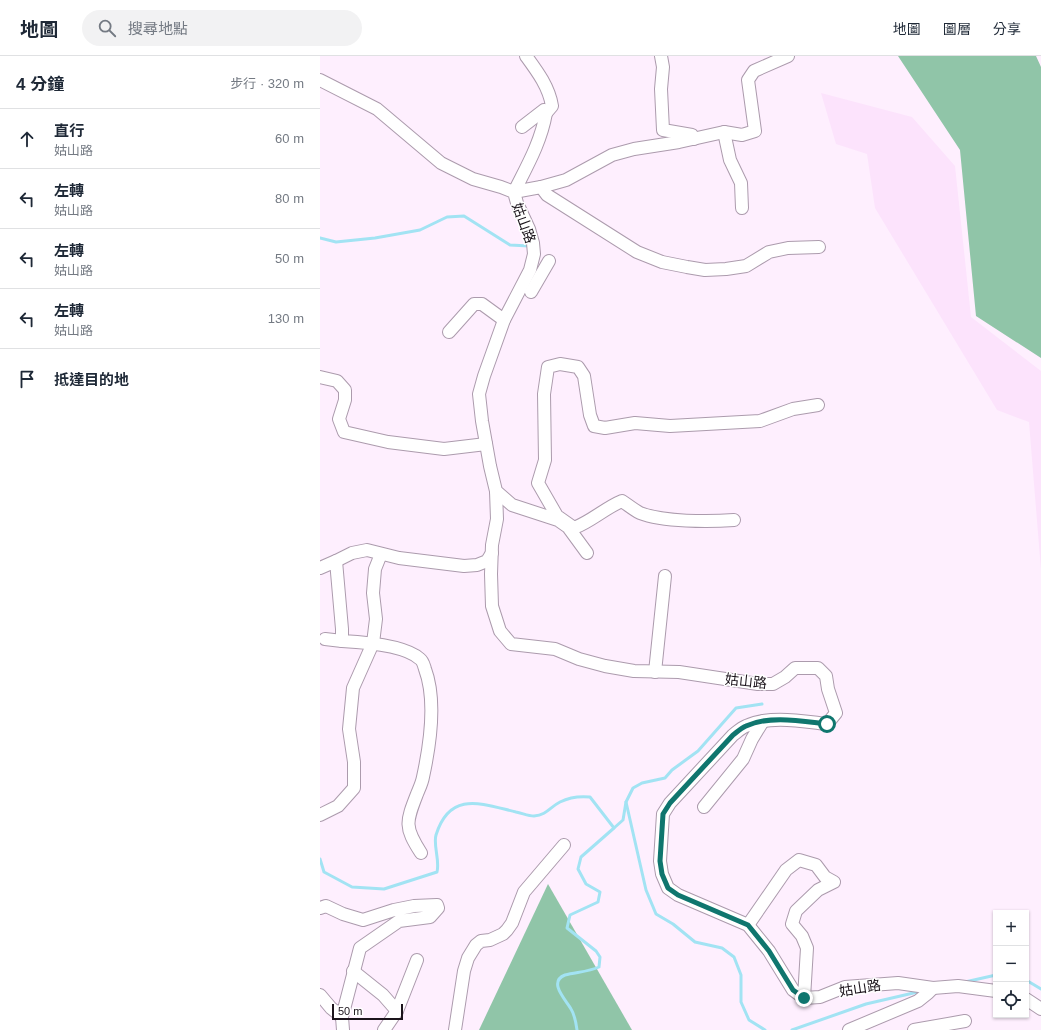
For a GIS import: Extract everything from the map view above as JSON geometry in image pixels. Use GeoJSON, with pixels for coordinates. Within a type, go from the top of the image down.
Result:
{"type":"FeatureCollection","features":[{"type":"Feature","properties":{"kind":"street"},"geometry":{"type":"LineString","coordinates":[[514,192],[537,146],[546,113],[552,106],[551,97],[540,75],[526,56]]}},
{"type":"Feature","properties":{"kind":"street"},"geometry":{"type":"LineString","coordinates":[[661,56],[663,67],[661,89],[663,130],[692,135],[694,140]]}},
{"type":"Feature","properties":{"kind":"street"},"geometry":{"type":"LineString","coordinates":[[514,192],[566,180],[612,156],[634,149],[694,140],[724,132],[742,135],[755,131],[748,80],[754,71],[788,56]]}},
{"type":"Feature","properties":{"kind":"street","name":"姑山路"},"geometry":{"type":"LineString","coordinates":[[320,80],[377,109],[441,163],[473,179],[514,192],[517,203],[534,243],[534,254],[530,270],[504,320],[479,394],[486,444],[496,491],[497,519],[492,545],[491,574],[492,606],[500,632],[511,644],[555,649],[579,659],[605,666],[634,671],[679,672],[758,684],[773,684],[785,677],[795,668],[818,668],[826,676],[828,689],[836,712],[827,724],[797,720],[763,721],[745,726],[733,735],[670,803],[663,814],[660,861],[662,874],[668,888],[678,895],[748,925],[769,951],[793,990],[804,998],[820,997],[845,987],[898,983],[933,988],[958,986],[993,991]]}},
{"type":"Feature","properties":{"kind":"street"},"geometry":{"type":"LineString","coordinates":[[522,127],[544,110],[546,113]]}},
{"type":"Feature","properties":{"kind":"street"},"geometry":{"type":"LineString","coordinates":[[724,132],[730,160],[742,183],[742,208]]}},
{"type":"Feature","properties":{"kind":"street"},"geometry":{"type":"LineString","coordinates":[[540,187],[547,195],[637,252],[662,262],[705,270],[726,269],[746,266],[769,252],[788,248],[819,247]]}},
{"type":"Feature","properties":{"kind":"street"},"geometry":{"type":"LineString","coordinates":[[531,292],[549,261]]}},
{"type":"Feature","properties":{"kind":"street"},"geometry":{"type":"LineString","coordinates":[[449,332],[474,304],[482,304],[504,320]]}},
{"type":"Feature","properties":{"kind":"street"},"geometry":{"type":"LineString","coordinates":[[734,520],[708,522],[658,518],[640,512],[622,501],[610,506],[585,524],[574,528],[557,516],[538,483],[545,460],[544,394],[548,367],[560,364],[578,367],[584,376],[590,415],[594,426],[605,428],[635,423],[670,426],[760,421],[793,409],[818,405]]}},
{"type":"Feature","properties":{"kind":"street"},"geometry":{"type":"LineString","coordinates":[[320,377],[337,382],[345,390],[345,400],[339,419],[344,432],[388,442],[444,449],[486,444]]}},
{"type":"Feature","properties":{"kind":"street"},"geometry":{"type":"LineString","coordinates":[[496,491],[512,505],[558,520],[568,527],[587,553]]}},
{"type":"Feature","properties":{"kind":"street"},"geometry":{"type":"LineString","coordinates":[[320,568],[352,553],[367,550],[381,554],[464,566],[477,565],[487,561],[492,554]]}},
{"type":"Feature","properties":{"kind":"street"},"geometry":{"type":"LineString","coordinates":[[320,815],[338,806],[354,788],[354,762],[349,729],[353,688],[373,643],[376,619],[373,593],[375,570],[381,554]]}},
{"type":"Feature","properties":{"kind":"street"},"geometry":{"type":"LineString","coordinates":[[336,561],[342,641]]}},
{"type":"Feature","properties":{"kind":"street"},"geometry":{"type":"LineString","coordinates":[[655,672],[665,576]]}},
{"type":"Feature","properties":{"kind":"street"},"geometry":{"type":"LineString","coordinates":[[325,639],[373,643],[409,652],[422,659],[431,692],[430,730],[423,779],[409,816],[408,828],[420,853]]}},
{"type":"Feature","properties":{"kind":"street"},"geometry":{"type":"LineString","coordinates":[[704,807],[744,759],[752,739],[763,721]]}},
{"type":"Feature","properties":{"kind":"street"},"geometry":{"type":"LineString","coordinates":[[455,1030],[464,971],[468,958],[476,945],[481,941],[490,940],[503,934],[507,930],[512,923],[524,892],[564,845]]}},
{"type":"Feature","properties":{"kind":"street"},"geometry":{"type":"LineString","coordinates":[[748,925],[786,870],[799,860],[816,865],[826,877],[834,882],[818,890],[796,910],[792,924],[802,936],[807,948],[804,998]]}},
{"type":"Feature","properties":{"kind":"street"},"geometry":{"type":"LineString","coordinates":[[320,908],[326,906],[343,914],[363,920],[394,910],[414,906],[437,905],[438,908],[430,917],[399,921],[360,948],[342,1017],[343,1030]]}},
{"type":"Feature","properties":{"kind":"street"},"geometry":{"type":"LineString","coordinates":[[384,1030],[397,1011],[417,960]]}},
{"type":"Feature","properties":{"kind":"street"},"geometry":{"type":"LineString","coordinates":[[353,971],[383,995],[397,1011]]}},
{"type":"Feature","properties":{"kind":"street"},"geometry":{"type":"LineString","coordinates":[[849,1030],[918,1000],[933,988]]}},
{"type":"Feature","properties":{"kind":"street"},"geometry":{"type":"LineString","coordinates":[[320,995],[331,1008],[342,1017]]}},
{"type":"Feature","properties":{"kind":"street"},"geometry":{"type":"LineString","coordinates":[[1029,1001],[1041,1009]]}},
{"type":"Feature","properties":{"kind":"street"},"geometry":{"type":"LineString","coordinates":[[914,1030],[964,1021]]}},
{"type":"Feature","properties":{"kind":"shaded area"},"geometry":{"type":"Polygon","coordinates":[[[821,93],[912,117],[955,166],[971,317],[1041,371],[1041,570],[1029,422],[997,410],[875,208],[867,154],[836,144],[821,93]]]}},
{"type":"Feature","properties":{"kind":"green space"},"geometry":{"type":"Polygon","coordinates":[[[898,56],[1036,56],[1041,67],[1041,358],[976,316],[960,150],[898,56]]]}},
{"type":"Feature","properties":{"kind":"green space"},"geometry":{"type":"Polygon","coordinates":[[[548,884],[632,1030],[479,1030],[548,884]]]}},
{"type":"Feature","properties":{"kind":"waterway"},"geometry":{"type":"LineString","coordinates":[[320,238],[336,242],[375,238],[420,230],[447,217],[464,216],[510,245],[529,246]]}},
{"type":"Feature","properties":{"kind":"waterway"},"geometry":{"type":"LineString","coordinates":[[614,828],[623,820],[626,802],[633,788],[642,783],[665,778],[672,770],[698,751],[736,708],[762,704]]}},
{"type":"Feature","properties":{"kind":"waterway"},"geometry":{"type":"LineString","coordinates":[[320,859],[324,872],[352,887],[384,889],[437,872],[438,863],[435,843],[436,835],[442,821],[450,811],[458,806],[479,804],[534,816],[542,814],[560,802],[568,799],[590,797],[614,828],[581,857],[578,869],[586,884],[600,892],[598,902],[570,915],[567,928],[596,951],[600,957],[599,967],[565,975],[560,978],[558,982],[560,992],[575,1019],[577,1030]]}},
{"type":"Feature","properties":{"kind":"waterway"},"geometry":{"type":"LineString","coordinates":[[626,802],[646,890],[656,914],[673,924],[695,942],[722,948],[734,957],[741,975],[741,1002],[749,1020],[765,1030]]}},
{"type":"Feature","properties":{"kind":"waterway"},"geometry":{"type":"LineString","coordinates":[[965,982],[993,976]]}},
{"type":"Feature","properties":{"kind":"waterway"},"geometry":{"type":"LineString","coordinates":[[1029,982],[1041,989]]}},
{"type":"Feature","properties":{"kind":"waterway"},"geometry":{"type":"LineString","coordinates":[[792,1030],[866,1004],[922,991]]}},
{"type":"Feature","properties":{"kind":"route"},"geometry":{"type":"LineString","coordinates":[[804,998],[793,990],[769,951],[748,925],[678,895],[668,888],[662,874],[660,861],[663,814],[670,803],[733,735],[745,726],[763,721],[797,720],[827,724]]}}]}
